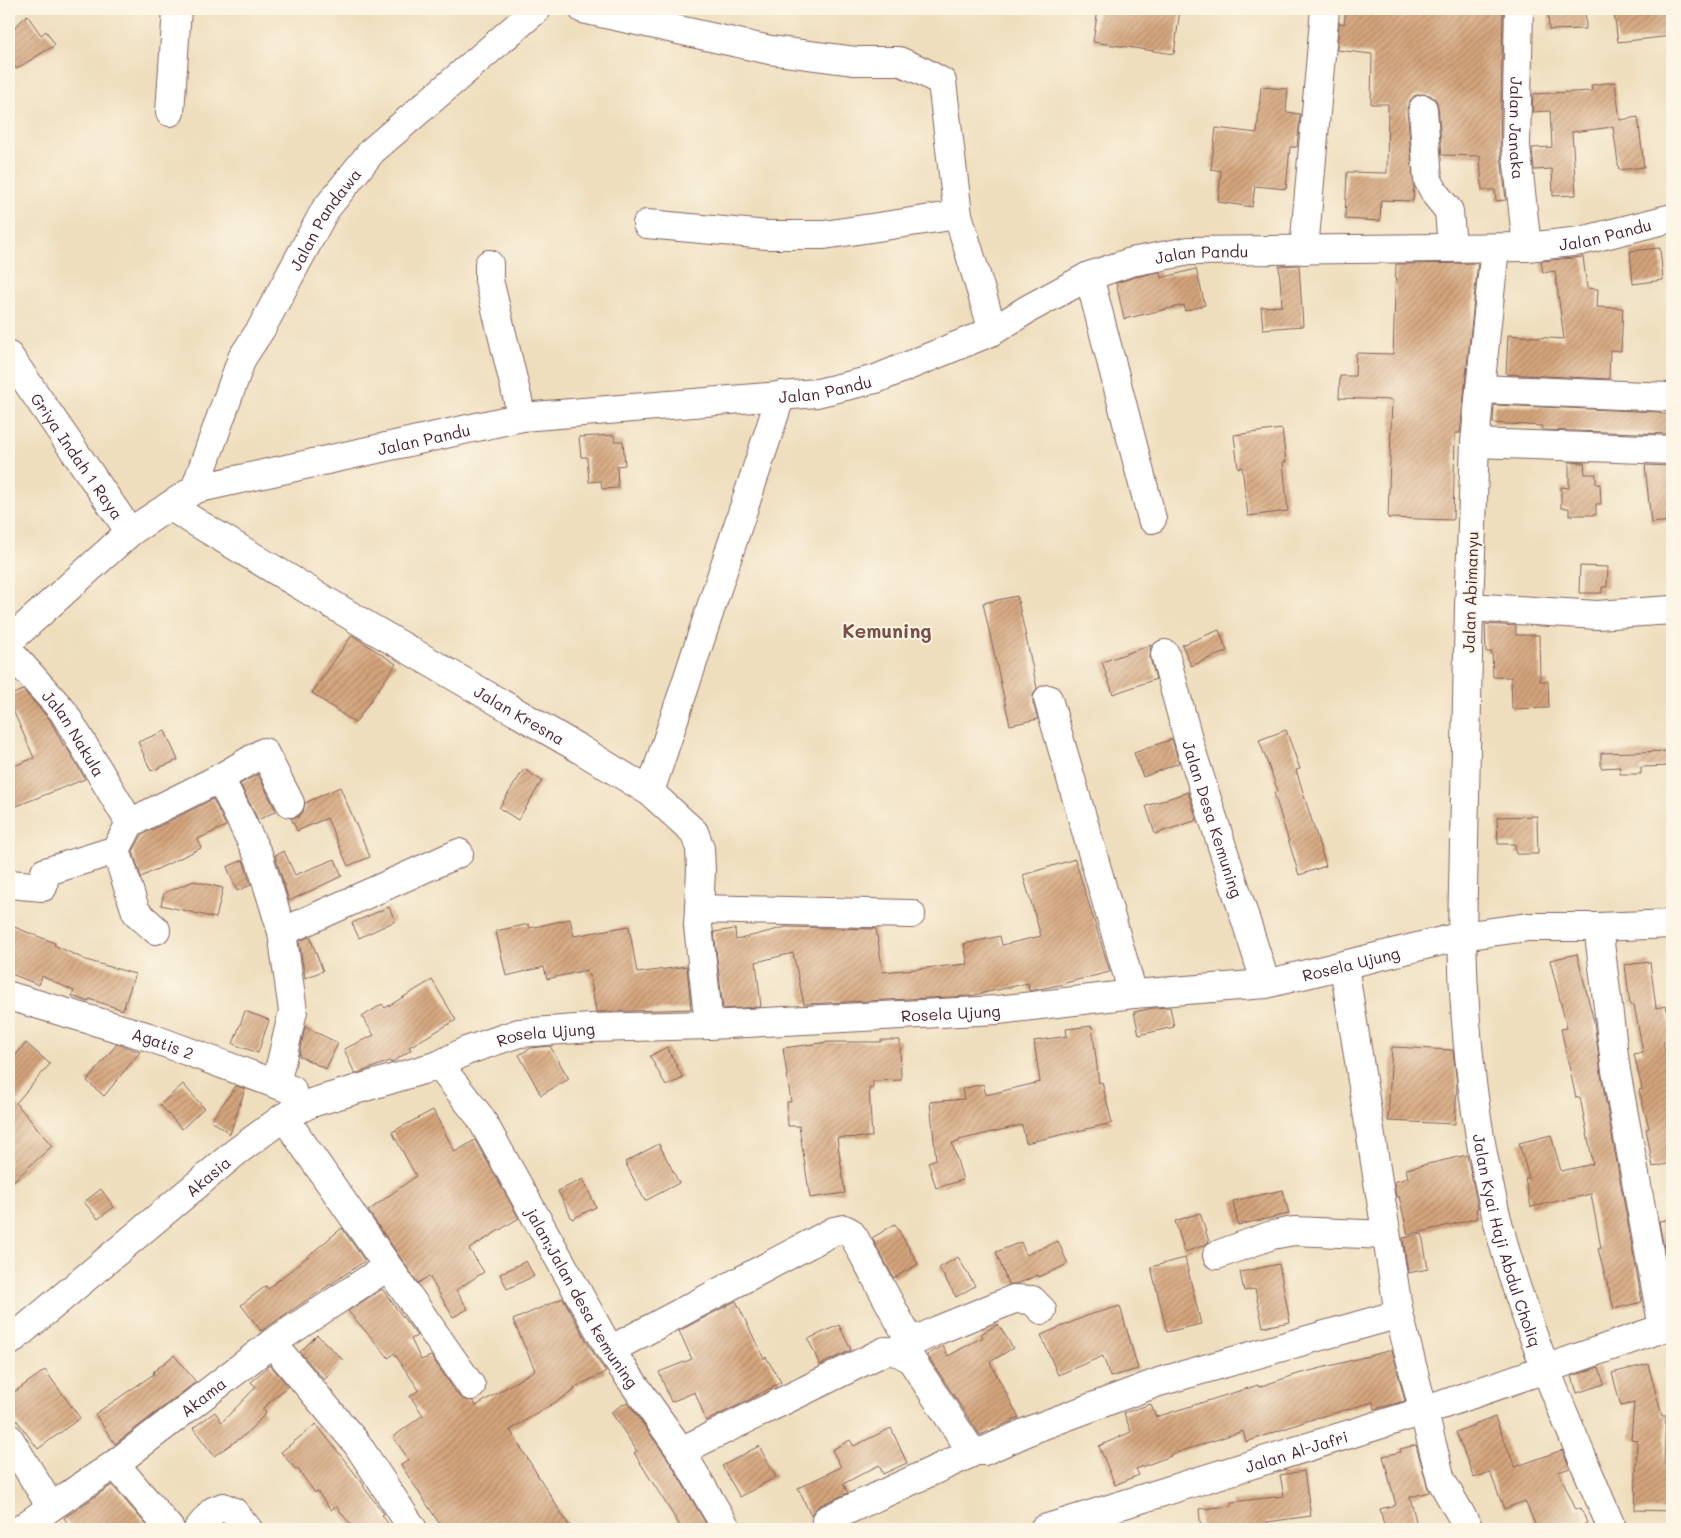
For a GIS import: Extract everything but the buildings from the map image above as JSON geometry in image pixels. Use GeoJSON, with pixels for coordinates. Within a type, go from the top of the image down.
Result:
{"type":"FeatureCollection","features":[{"type":"Feature","properties":{"kind":"street"},"geometry":{"type":"LineString","coordinates":[[170,112],[177,9]]}},
{"type":"Feature","properties":{"kind":"street"},"geometry":{"type":"LineString","coordinates":[[583,9],[770,50],[855,61],[899,61],[942,82],[958,216],[994,331]]}},
{"type":"Feature","properties":{"kind":"street"},"geometry":{"type":"LineString","coordinates":[[1304,250],[1325,9]]}},
{"type":"Feature","properties":{"kind":"street","name":"Jalan Janaka"},"geometry":{"type":"LineString","coordinates":[[1519,9],[1516,146],[1527,247]]}},
{"type":"Feature","properties":{"kind":"street","name":"Jalan Pandawa"},"geometry":{"type":"LineString","coordinates":[[195,489],[242,358],[261,329],[325,210],[372,151],[523,12]]}},
{"type":"Feature","properties":{"kind":"street"},"geometry":{"type":"LineString","coordinates":[[1423,109],[1428,180],[1436,195],[1449,211],[1452,247]]}},
{"type":"Feature","properties":{"kind":"street"},"geometry":{"type":"LineString","coordinates":[[647,224],[767,235],[824,236],[958,216]]}},
{"type":"Feature","properties":{"kind":"street","name":"Jalan Pandu"},"geometry":{"type":"LineString","coordinates":[[9,641],[130,532],[195,489],[522,417],[817,393],[876,379],[994,331],[1028,309],[1090,276],[1131,262],[1190,251],[1527,247],[1581,241],[1672,218]]}},
{"type":"Feature","properties":{"kind":"street","name":"Jalan Abimanyu"},"geometry":{"type":"LineString","coordinates":[[1462,936],[1469,607],[1475,443],[1496,248]]}},
{"type":"Feature","properties":{"kind":"street"},"geometry":{"type":"LineString","coordinates":[[489,264],[489,280],[522,417]]}},
{"type":"Feature","properties":{"kind":"street"},"geometry":{"type":"LineString","coordinates":[[1090,276],[1152,518]]}},
{"type":"Feature","properties":{"kind":"street","name":"Griya Indah 1 Raya"},"geometry":{"type":"LineString","coordinates":[[9,356],[130,532]]}},
{"type":"Feature","properties":{"kind":"street"},"geometry":{"type":"LineString","coordinates":[[1480,388],[1668,397]]}},
{"type":"Feature","properties":{"kind":"street"},"geometry":{"type":"LineString","coordinates":[[650,792],[781,395]]}},
{"type":"Feature","properties":{"kind":"street"},"geometry":{"type":"LineString","coordinates":[[1475,443],[1672,450]]}},
{"type":"Feature","properties":{"kind":"street","name":"Jalan Kresna"},"geometry":{"type":"LineString","coordinates":[[169,506],[366,625],[650,792],[694,832],[700,848],[702,871],[698,926],[709,1026]]}},
{"type":"Feature","properties":{"kind":"street"},"geometry":{"type":"LineString","coordinates":[[1469,607],[1596,615],[1672,610]]}},
{"type":"Feature","properties":{"kind":"street","name":"Jalan Nakula"},"geometry":{"type":"LineString","coordinates":[[9,651],[63,711],[130,823]]}},
{"type":"Feature","properties":{"kind":"street","name":"Jalan Desa Kemuning"},"geometry":{"type":"LineString","coordinates":[[1165,654],[1190,746],[1266,984]]}},
{"type":"Feature","properties":{"kind":"street"},"geometry":{"type":"LineString","coordinates":[[1048,698],[1133,994]]}},
{"type":"Feature","properties":{"kind":"street"},"geometry":{"type":"LineString","coordinates":[[156,930],[136,912],[116,850],[130,823],[220,778],[264,752],[290,803]]}},
{"type":"Feature","properties":{"kind":"street"},"geometry":{"type":"LineString","coordinates":[[220,778],[259,857],[282,932],[294,1011],[276,1084]]}},
{"type":"Feature","properties":{"kind":"street"},"geometry":{"type":"LineString","coordinates":[[9,884],[43,886],[45,872],[116,850]]}},
{"type":"Feature","properties":{"kind":"street"},"geometry":{"type":"LineString","coordinates":[[282,932],[459,853]]}},
{"type":"Feature","properties":{"kind":"street"},"geometry":{"type":"LineString","coordinates":[[699,910],[912,914]]}},
{"type":"Feature","properties":{"kind":"street","name":"Rosela Ujung"},"geometry":{"type":"LineString","coordinates":[[439,1065],[466,1051],[519,1033],[591,1028],[709,1026],[998,1010],[1133,994],[1266,984],[1462,936],[1528,927],[1672,924]]}},
{"type":"Feature","properties":{"kind":"street"},"geometry":{"type":"LineString","coordinates":[[1598,927],[1616,1071],[1667,1326]]}},
{"type":"Feature","properties":{"kind":"street","name":"Jalan Kyai Haji Abdul Choliq"},"geometry":{"type":"LineString","coordinates":[[1462,936],[1463,981],[1471,1084],[1495,1212],[1516,1287],[1546,1368],[1612,1529]]}},
{"type":"Feature","properties":{"kind":"street"},"geometry":{"type":"LineString","coordinates":[[1344,966],[1399,1314],[1442,1480],[1469,1529]]}},
{"type":"Feature","properties":{"kind":"street","name":"Agatis 2"},"geometry":{"type":"LineString","coordinates":[[10,998],[149,1037],[276,1084],[301,1095],[311,1104]]}},
{"type":"Feature","properties":{"kind":"street","name":"Akasia"},"geometry":{"type":"LineString","coordinates":[[9,1342],[236,1152],[284,1117],[311,1104],[439,1065]]}},
{"type":"Feature","properties":{"kind":"street","name":"jalan;Jalan desa kemuning"},"geometry":{"type":"LineString","coordinates":[[439,1065],[480,1118],[610,1350],[681,1450],[727,1529]]}},
{"type":"Feature","properties":{"kind":"street"},"geometry":{"type":"LineString","coordinates":[[284,1117],[386,1267],[471,1386]]}},
{"type":"Feature","properties":{"kind":"street"},"geometry":{"type":"LineString","coordinates":[[610,1350],[834,1231],[844,1229],[850,1232],[855,1239],[903,1347],[904,1354],[912,1361],[970,1449],[984,1451],[1036,1428],[1159,1382],[1399,1314]]}},
{"type":"Feature","properties":{"kind":"street"},"geometry":{"type":"LineString","coordinates":[[1217,1255],[1272,1234],[1294,1231],[1386,1235]]}},
{"type":"Feature","properties":{"kind":"street","name":"Akama"},"geometry":{"type":"LineString","coordinates":[[21,1529],[115,1464],[272,1343],[386,1267]]}},
{"type":"Feature","properties":{"kind":"street"},"geometry":{"type":"LineString","coordinates":[[681,1450],[874,1355],[903,1347],[938,1330],[1014,1299],[1032,1300],[1042,1310]]}},
{"type":"Feature","properties":{"kind":"street","name":"Jalan Al-Jafri"},"geometry":{"type":"LineString","coordinates":[[1044,1529],[1085,1523],[1424,1411],[1667,1326]]}},
{"type":"Feature","properties":{"kind":"street"},"geometry":{"type":"LineString","coordinates":[[272,1343],[357,1444],[413,1529]]}},
{"type":"Feature","properties":{"kind":"street"},"geometry":{"type":"LineString","coordinates":[[9,1438],[51,1507]]}},
{"type":"Feature","properties":{"kind":"street"},"geometry":{"type":"LineString","coordinates":[[826,1520],[976,1451]]}},
{"type":"Feature","properties":{"kind":"street"},"geometry":{"type":"LineString","coordinates":[[115,1464],[170,1529]]}},
{"type":"Feature","properties":{"kind":"street"},"geometry":{"type":"LineString","coordinates":[[198,1529],[213,1511],[222,1507],[234,1512],[248,1529]]}},
{"type":"Feature","properties":{"kind":"district","name":"Kemuning"},"geometry":{"type":"Point","coordinates":[887,630]}}]}
